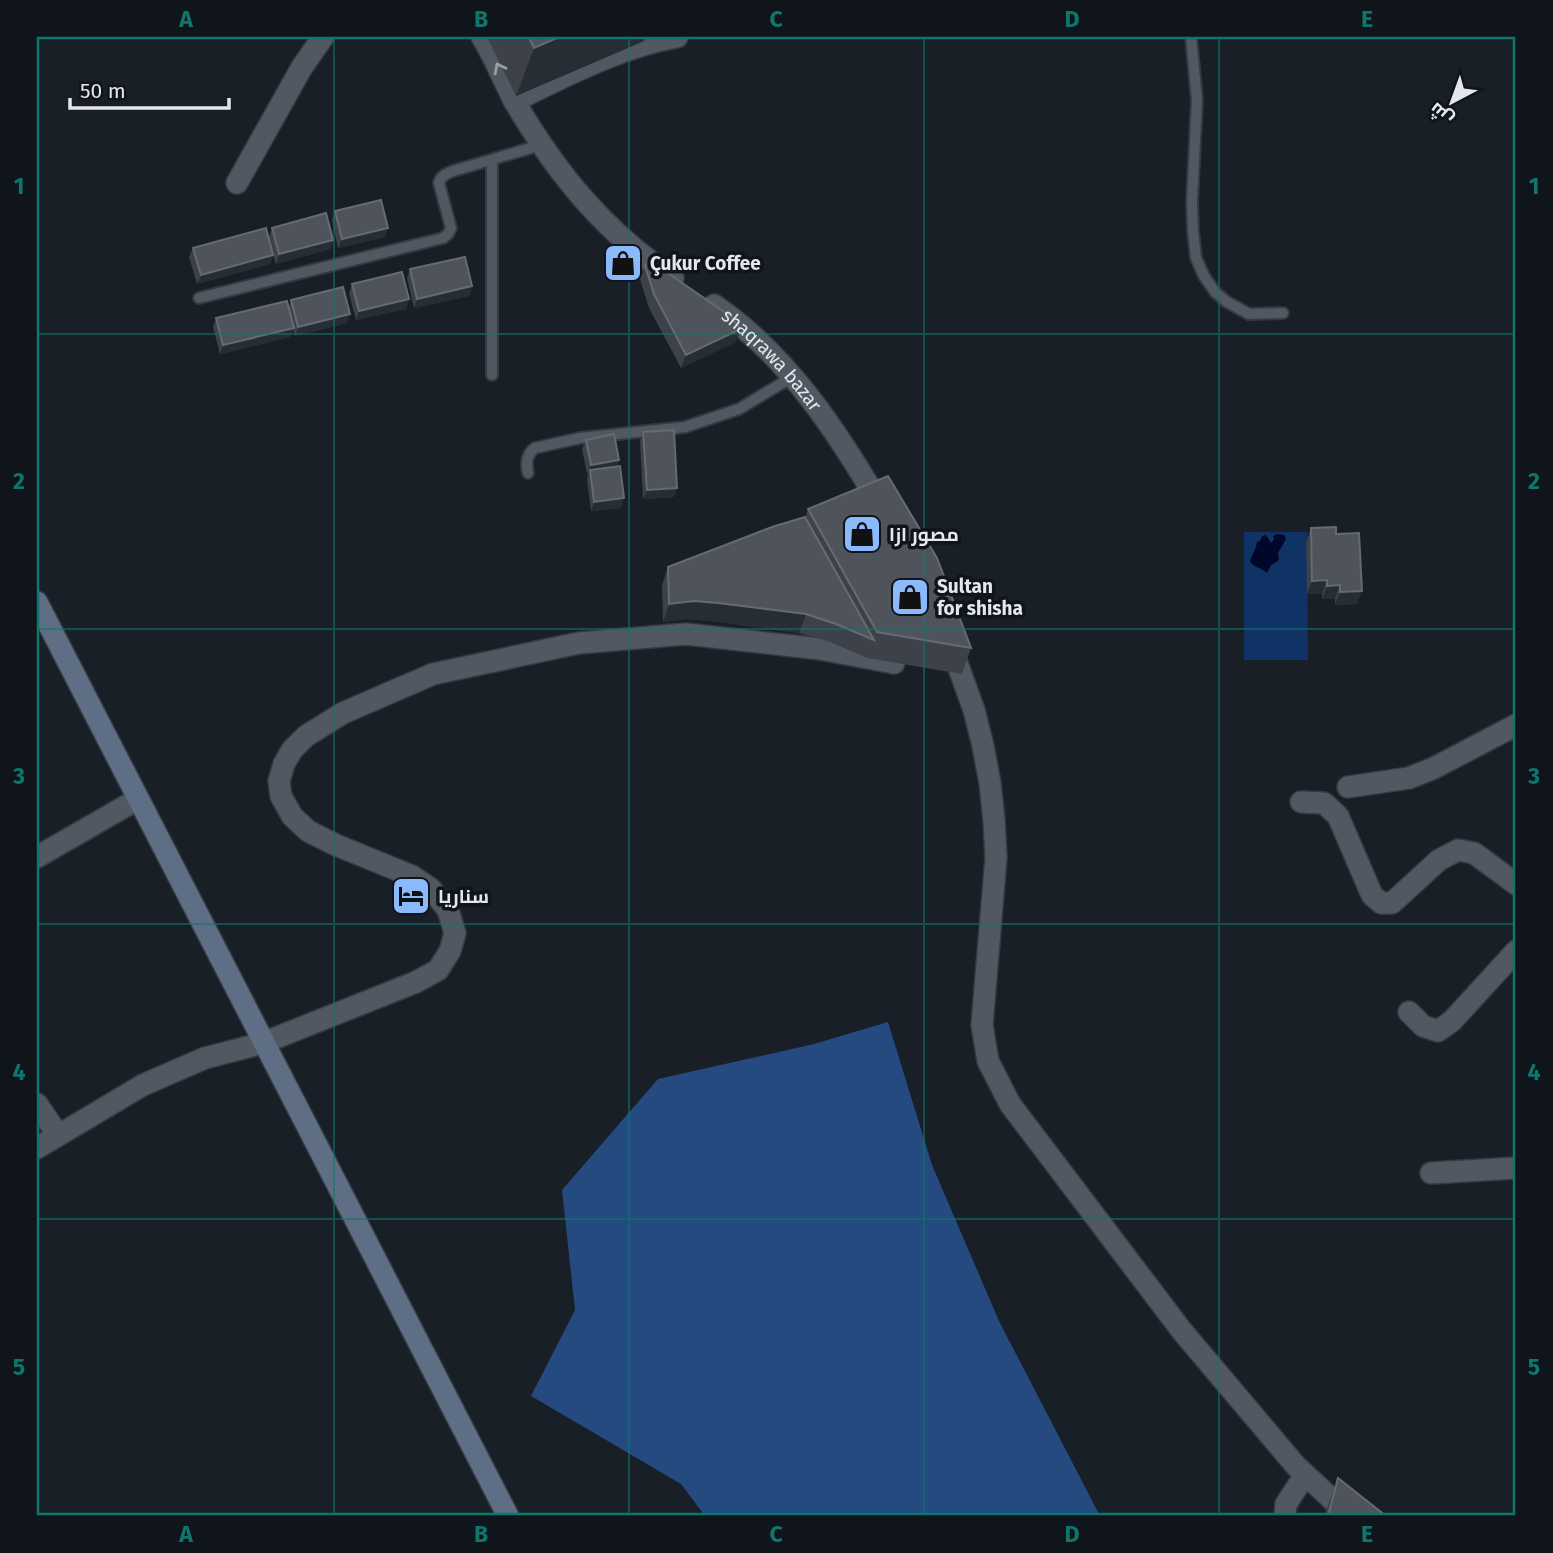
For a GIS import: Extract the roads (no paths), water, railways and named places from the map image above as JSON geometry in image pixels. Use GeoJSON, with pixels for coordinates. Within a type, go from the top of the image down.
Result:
{"type":"FeatureCollection","features":[{"type":"Feature","properties":{"kind":"main road"},"geometry":{"type":"LineString","coordinates":[[37,601],[508,1516]]}},
{"type":"Feature","properties":{"kind":"street"},"geometry":{"type":"LineString","coordinates":[[237,183],[302,67],[323,37]]}},
{"type":"Feature","properties":{"kind":"street","name":"shaqrawa bazar"},"geometry":{"type":"LineString","coordinates":[[482,37],[514,100],[541,145],[581,197],[626,243],[746,330],[794,376],[839,437],[893,526]]}},
{"type":"Feature","properties":{"kind":"street"},"geometry":{"type":"LineString","coordinates":[[514,100],[588,66],[670,37]]}},
{"type":"Feature","properties":{"kind":"street"},"geometry":{"type":"LineString","coordinates":[[37,1148],[143,1085],[205,1058],[263,1043],[438,970],[450,951],[454,933],[448,911],[431,889],[411,876],[308,831],[292,816],[281,796],[279,780],[292,750],[306,736],[343,713],[433,674],[579,643],[686,634],[820,649],[908,665]]}},
{"type":"Feature","properties":{"kind":"street"},"geometry":{"type":"LineString","coordinates":[[947,636],[962,674],[983,746],[994,820],[996,858],[982,1025],[988,1061],[1010,1104],[1182,1331],[1254,1419],[1305,1475],[1350,1516]]}},
{"type":"Feature","properties":{"kind":"street"},"geometry":{"type":"LineString","coordinates":[[935,670],[962,674]]}},
{"type":"Feature","properties":{"kind":"street"},"geometry":{"type":"LineString","coordinates":[[1348,787],[1409,778],[1434,768],[1516,725]]}},
{"type":"Feature","properties":{"kind":"street"},"geometry":{"type":"LineString","coordinates":[[37,857],[138,799]]}},
{"type":"Feature","properties":{"kind":"street"},"geometry":{"type":"LineString","coordinates":[[1301,802],[1324,803],[1338,816],[1372,895],[1381,903],[1392,903],[1439,860],[1458,850],[1474,853],[1516,884]]}},
{"type":"Feature","properties":{"kind":"street"},"geometry":{"type":"LineString","coordinates":[[1409,1012],[1423,1026],[1438,1031],[1452,1021],[1516,951]]}},
{"type":"Feature","properties":{"kind":"street"},"geometry":{"type":"LineString","coordinates":[[37,1104],[58,1135]]}},
{"type":"Feature","properties":{"kind":"street"},"geometry":{"type":"LineString","coordinates":[[1431,1173],[1516,1168]]}},
{"type":"Feature","properties":{"kind":"street"},"geometry":{"type":"LineString","coordinates":[[1285,1516],[1286,1504],[1305,1475]]}},
{"type":"Feature","properties":{"kind":"lane"},"geometry":{"type":"LineString","coordinates":[[1191,37],[1198,100],[1192,201],[1196,258],[1214,292],[1227,302],[1249,314],[1283,313]]}},
{"type":"Feature","properties":{"kind":"lane"},"geometry":{"type":"LineString","coordinates":[[199,298],[443,238],[451,228],[440,178],[445,174],[541,145]]}},
{"type":"Feature","properties":{"kind":"lane"},"geometry":{"type":"LineString","coordinates":[[492,160],[492,375]]}},
{"type":"Feature","properties":{"kind":"lane"},"geometry":{"type":"LineString","coordinates":[[528,473],[526,464],[530,451],[534,448],[580,438],[685,426],[739,409],[794,376]]}},
{"type":"Feature","properties":{"kind":"place","name":"Çukur Coffee"},"geometry":{"type":"Point","coordinates":[623,263]}},
{"type":"Feature","properties":{"kind":"place","name":"مصور ازا"},"geometry":{"type":"Point","coordinates":[862,534]}},
{"type":"Feature","properties":{"kind":"place","name":"Sultan for shisha"},"geometry":{"type":"Point","coordinates":[910,597]}},
{"type":"Feature","properties":{"kind":"place","name":"سناريا"},"geometry":{"type":"Point","coordinates":[411,896]}}]}
